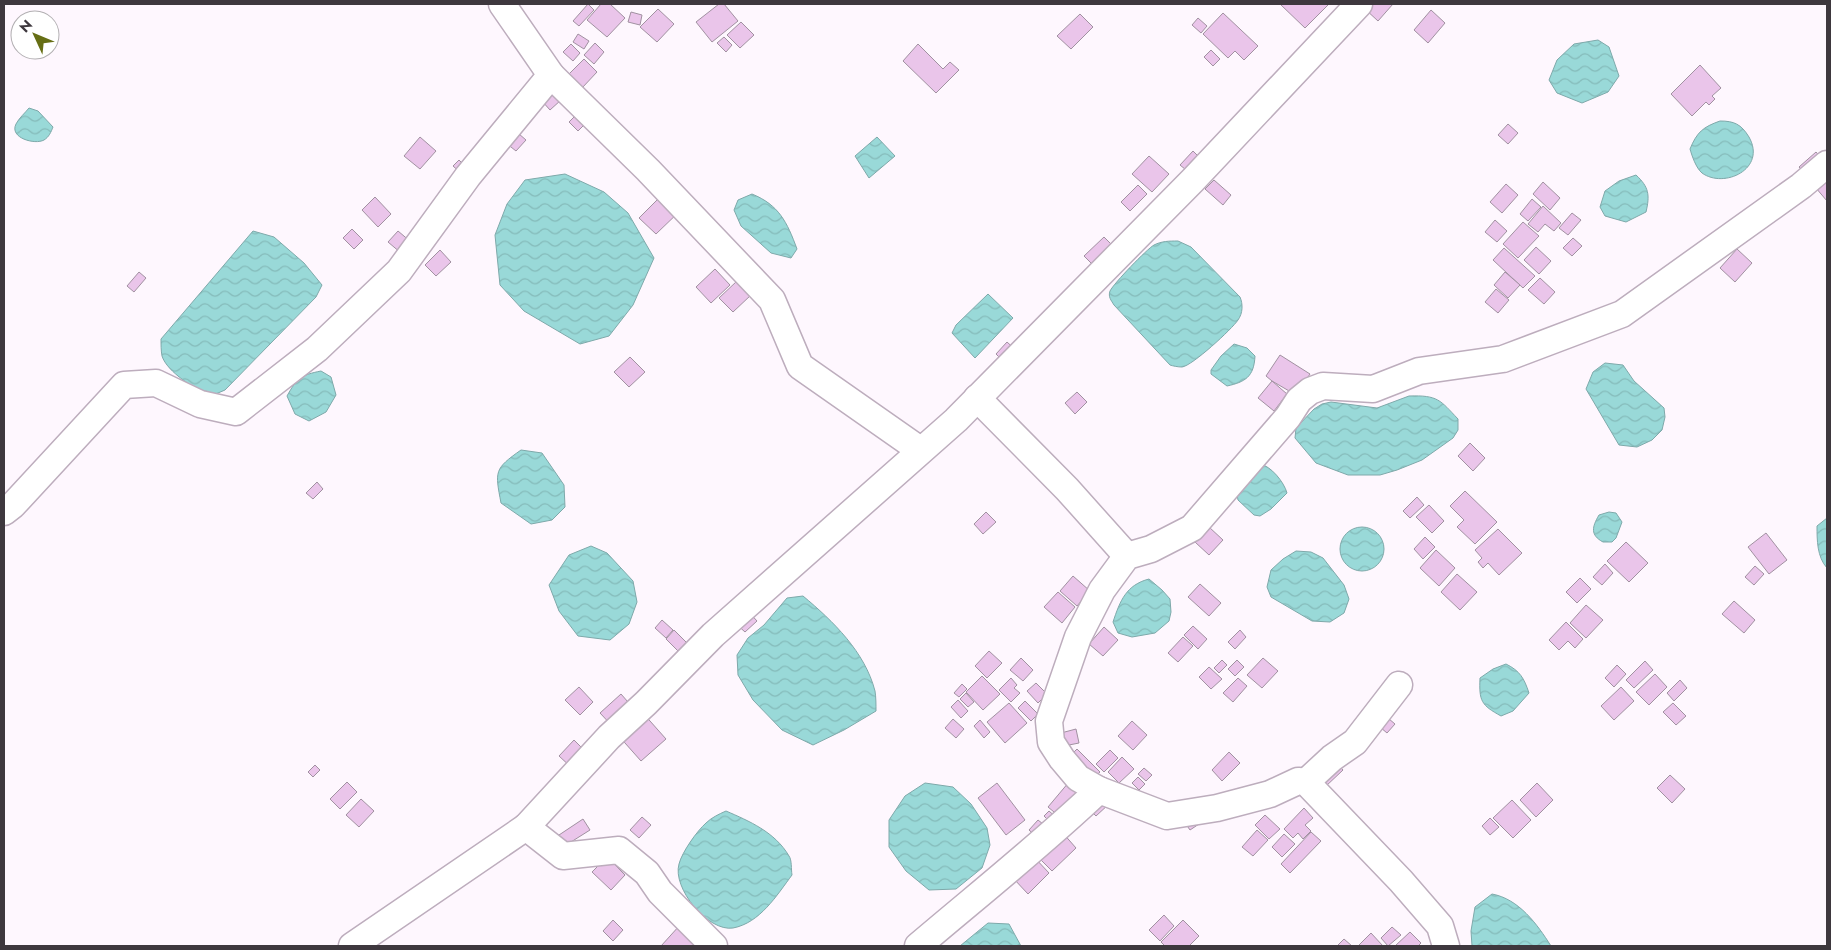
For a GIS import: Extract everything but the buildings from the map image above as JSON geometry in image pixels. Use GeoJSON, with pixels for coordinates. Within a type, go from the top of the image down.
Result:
{"type":"FeatureCollection","features":[{"type":"Feature","properties":{"kind":"street"},"geometry":{"type":"LineString","coordinates":[[502,4],[551,75],[648,170],[772,300],[800,366],[920,450]]}},
{"type":"Feature","properties":{"kind":"street"},"geometry":{"type":"LineString","coordinates":[[352,946],[526,827],[609,737],[646,703],[713,635],[956,420],[1193,180],[1359,4]]}},
{"type":"Feature","properties":{"kind":"street"},"geometry":{"type":"LineString","coordinates":[[4,512],[13,505],[124,385],[156,383],[200,404],[236,412],[317,349],[399,271],[468,176],[551,75]]}},
{"type":"Feature","properties":{"kind":"street"},"geometry":{"type":"LineString","coordinates":[[1446,946],[1440,926],[1401,881],[1306,782],[1298,781],[1270,794],[1217,808],[1167,816],[1099,790],[1078,778],[1051,742],[1049,721],[1078,637],[1102,590],[1127,556],[1151,550],[1192,528],[1288,417],[1300,400],[1310,391],[1323,386],[1373,389],[1419,371],[1503,359],[1622,314],[1801,186],[1827,164]]}},
{"type":"Feature","properties":{"kind":"street"},"geometry":{"type":"LineString","coordinates":[[977,398],[1067,488],[1127,556]]}},
{"type":"Feature","properties":{"kind":"street"},"geometry":{"type":"LineString","coordinates":[[1306,782],[1332,758],[1355,742],[1399,684]]}},
{"type":"Feature","properties":{"kind":"street"},"geometry":{"type":"LineString","coordinates":[[918,946],[1058,829],[1099,790]]}},
{"type":"Feature","properties":{"kind":"street"},"geometry":{"type":"LineString","coordinates":[[526,827],[563,856],[619,850],[647,873],[660,892],[714,946]]}},
{"type":"Feature","properties":{"kind":"water"},"geometry":{"type":"Polygon","coordinates":[[[1598,40],[1609,47],[1619,76],[1608,92],[1582,103],[1557,93],[1549,80],[1557,60],[1574,44],[1598,40]]]}},
{"type":"Feature","properties":{"kind":"water"},"geometry":{"type":"Polygon","coordinates":[[[29,108],[38,111],[53,127],[49,136],[44,140],[29,141],[19,137],[16,133],[16,124],[29,108]]]}},
{"type":"Feature","properties":{"kind":"water"},"geometry":{"type":"Polygon","coordinates":[[[1720,121],[1740,126],[1749,137],[1753,148],[1752,158],[1748,167],[1731,177],[1721,179],[1702,173],[1696,165],[1690,149],[1701,131],[1720,121]]]}},
{"type":"Feature","properties":{"kind":"water"},"geometry":{"type":"Polygon","coordinates":[[[877,137],[895,156],[869,178],[855,156],[877,137]]]}},
{"type":"Feature","properties":{"kind":"water"},"geometry":{"type":"Polygon","coordinates":[[[565,174],[604,192],[628,213],[654,258],[633,305],[609,336],[580,344],[524,311],[500,285],[495,235],[507,204],[525,180],[565,174]]]}},
{"type":"Feature","properties":{"kind":"water"},"geometry":{"type":"Polygon","coordinates":[[[1636,175],[1646,187],[1648,201],[1646,212],[1626,222],[1605,216],[1600,207],[1605,191],[1619,181],[1636,175]]]}},
{"type":"Feature","properties":{"kind":"water"},"geometry":{"type":"Polygon","coordinates":[[[752,194],[769,203],[781,216],[790,231],[797,249],[791,258],[771,253],[741,226],[734,210],[738,200],[752,194]]]}},
{"type":"Feature","properties":{"kind":"water"},"geometry":{"type":"Polygon","coordinates":[[[253,231],[274,237],[304,263],[322,285],[316,297],[225,390],[211,396],[190,385],[170,368],[162,356],[161,339],[253,231]]]}},
{"type":"Feature","properties":{"kind":"water"},"geometry":{"type":"Polygon","coordinates":[[[1178,241],[1191,247],[1240,297],[1242,306],[1240,317],[1234,325],[1203,354],[1182,367],[1170,365],[1114,305],[1109,295],[1118,281],[1150,248],[1163,242],[1178,241]]]}},
{"type":"Feature","properties":{"kind":"water"},"geometry":{"type":"Polygon","coordinates":[[[988,294],[1013,318],[975,358],[952,333],[956,325],[988,294]]]}},
{"type":"Feature","properties":{"kind":"water"},"geometry":{"type":"Polygon","coordinates":[[[1234,344],[1247,348],[1255,356],[1253,369],[1244,380],[1227,386],[1211,374],[1211,370],[1221,356],[1234,344]]]}},
{"type":"Feature","properties":{"kind":"water"},"geometry":{"type":"Polygon","coordinates":[[[1605,363],[1623,365],[1634,381],[1664,408],[1665,417],[1662,430],[1652,440],[1637,447],[1619,445],[1586,389],[1593,372],[1605,363]]]}},
{"type":"Feature","properties":{"kind":"water"},"geometry":{"type":"Polygon","coordinates":[[[321,371],[331,377],[336,395],[326,412],[309,421],[295,414],[287,396],[300,378],[321,371]]]}},
{"type":"Feature","properties":{"kind":"water"},"geometry":{"type":"Polygon","coordinates":[[[1409,396],[1426,396],[1438,400],[1458,419],[1458,430],[1453,438],[1422,460],[1397,470],[1380,475],[1348,475],[1316,463],[1295,438],[1296,428],[1314,409],[1322,404],[1331,402],[1377,408],[1409,396]]]}},
{"type":"Feature","properties":{"kind":"water"},"geometry":{"type":"Polygon","coordinates":[[[521,450],[542,453],[564,485],[565,507],[552,520],[531,524],[501,503],[498,484],[499,472],[506,462],[521,450]]]}},
{"type":"Feature","properties":{"kind":"water"},"geometry":{"type":"Polygon","coordinates":[[[1260,464],[1276,475],[1287,493],[1271,509],[1260,516],[1254,515],[1238,500],[1236,489],[1260,464]]]}},
{"type":"Feature","properties":{"kind":"water"},"geometry":{"type":"Polygon","coordinates":[[[1609,512],[1616,513],[1622,522],[1616,538],[1612,542],[1603,542],[1594,534],[1594,527],[1599,515],[1609,512]]]}},
{"type":"Feature","properties":{"kind":"water"},"geometry":{"type":"Polygon","coordinates":[[[1827,518],[1827,568],[1819,554],[1817,526],[1827,518]]]}},
{"type":"Feature","properties":{"kind":"water"},"geometry":{"type":"Polygon","coordinates":[[[1358,527],[1366,527],[1378,533],[1384,549],[1378,565],[1366,571],[1358,571],[1346,565],[1340,553],[1340,545],[1346,533],[1358,527]]]}},
{"type":"Feature","properties":{"kind":"water"},"geometry":{"type":"Polygon","coordinates":[[[591,546],[607,553],[633,581],[637,602],[629,624],[610,640],[578,636],[559,611],[549,585],[569,555],[591,546]]]}},
{"type":"Feature","properties":{"kind":"water"},"geometry":{"type":"Polygon","coordinates":[[[1296,551],[1311,552],[1323,558],[1344,585],[1349,599],[1344,613],[1330,622],[1312,621],[1271,597],[1267,587],[1271,570],[1296,551]]]}},
{"type":"Feature","properties":{"kind":"water"},"geometry":{"type":"Polygon","coordinates":[[[1149,579],[1170,599],[1171,612],[1169,621],[1155,633],[1132,637],[1118,633],[1113,622],[1121,601],[1135,585],[1149,579]]]}},
{"type":"Feature","properties":{"kind":"water"},"geometry":{"type":"Polygon","coordinates":[[[803,596],[826,616],[856,650],[870,677],[876,698],[876,711],[844,730],[813,745],[782,730],[753,700],[738,675],[737,655],[748,638],[764,625],[787,598],[803,596]]]}},
{"type":"Feature","properties":{"kind":"water"},"geometry":{"type":"Polygon","coordinates":[[[1506,664],[1515,669],[1521,676],[1529,693],[1513,711],[1501,716],[1485,705],[1480,692],[1480,678],[1493,669],[1506,664]]]}},
{"type":"Feature","properties":{"kind":"water"},"geometry":{"type":"Polygon","coordinates":[[[925,783],[953,787],[971,804],[987,828],[990,845],[982,868],[956,889],[929,890],[906,871],[889,847],[889,820],[905,796],[925,783]]]}},
{"type":"Feature","properties":{"kind":"water"},"geometry":{"type":"Polygon","coordinates":[[[726,811],[761,828],[776,840],[790,858],[792,875],[760,914],[743,925],[733,928],[713,923],[703,916],[686,896],[678,874],[681,859],[694,836],[708,821],[726,811]]]}},
{"type":"Feature","properties":{"kind":"water"},"geometry":{"type":"Polygon","coordinates":[[[1492,894],[1511,901],[1519,907],[1540,929],[1551,946],[1472,946],[1471,931],[1475,907],[1492,894]]]}},
{"type":"Feature","properties":{"kind":"water"},"geometry":{"type":"Polygon","coordinates":[[[988,923],[1009,924],[1021,946],[960,946],[988,923]]]}}]}
